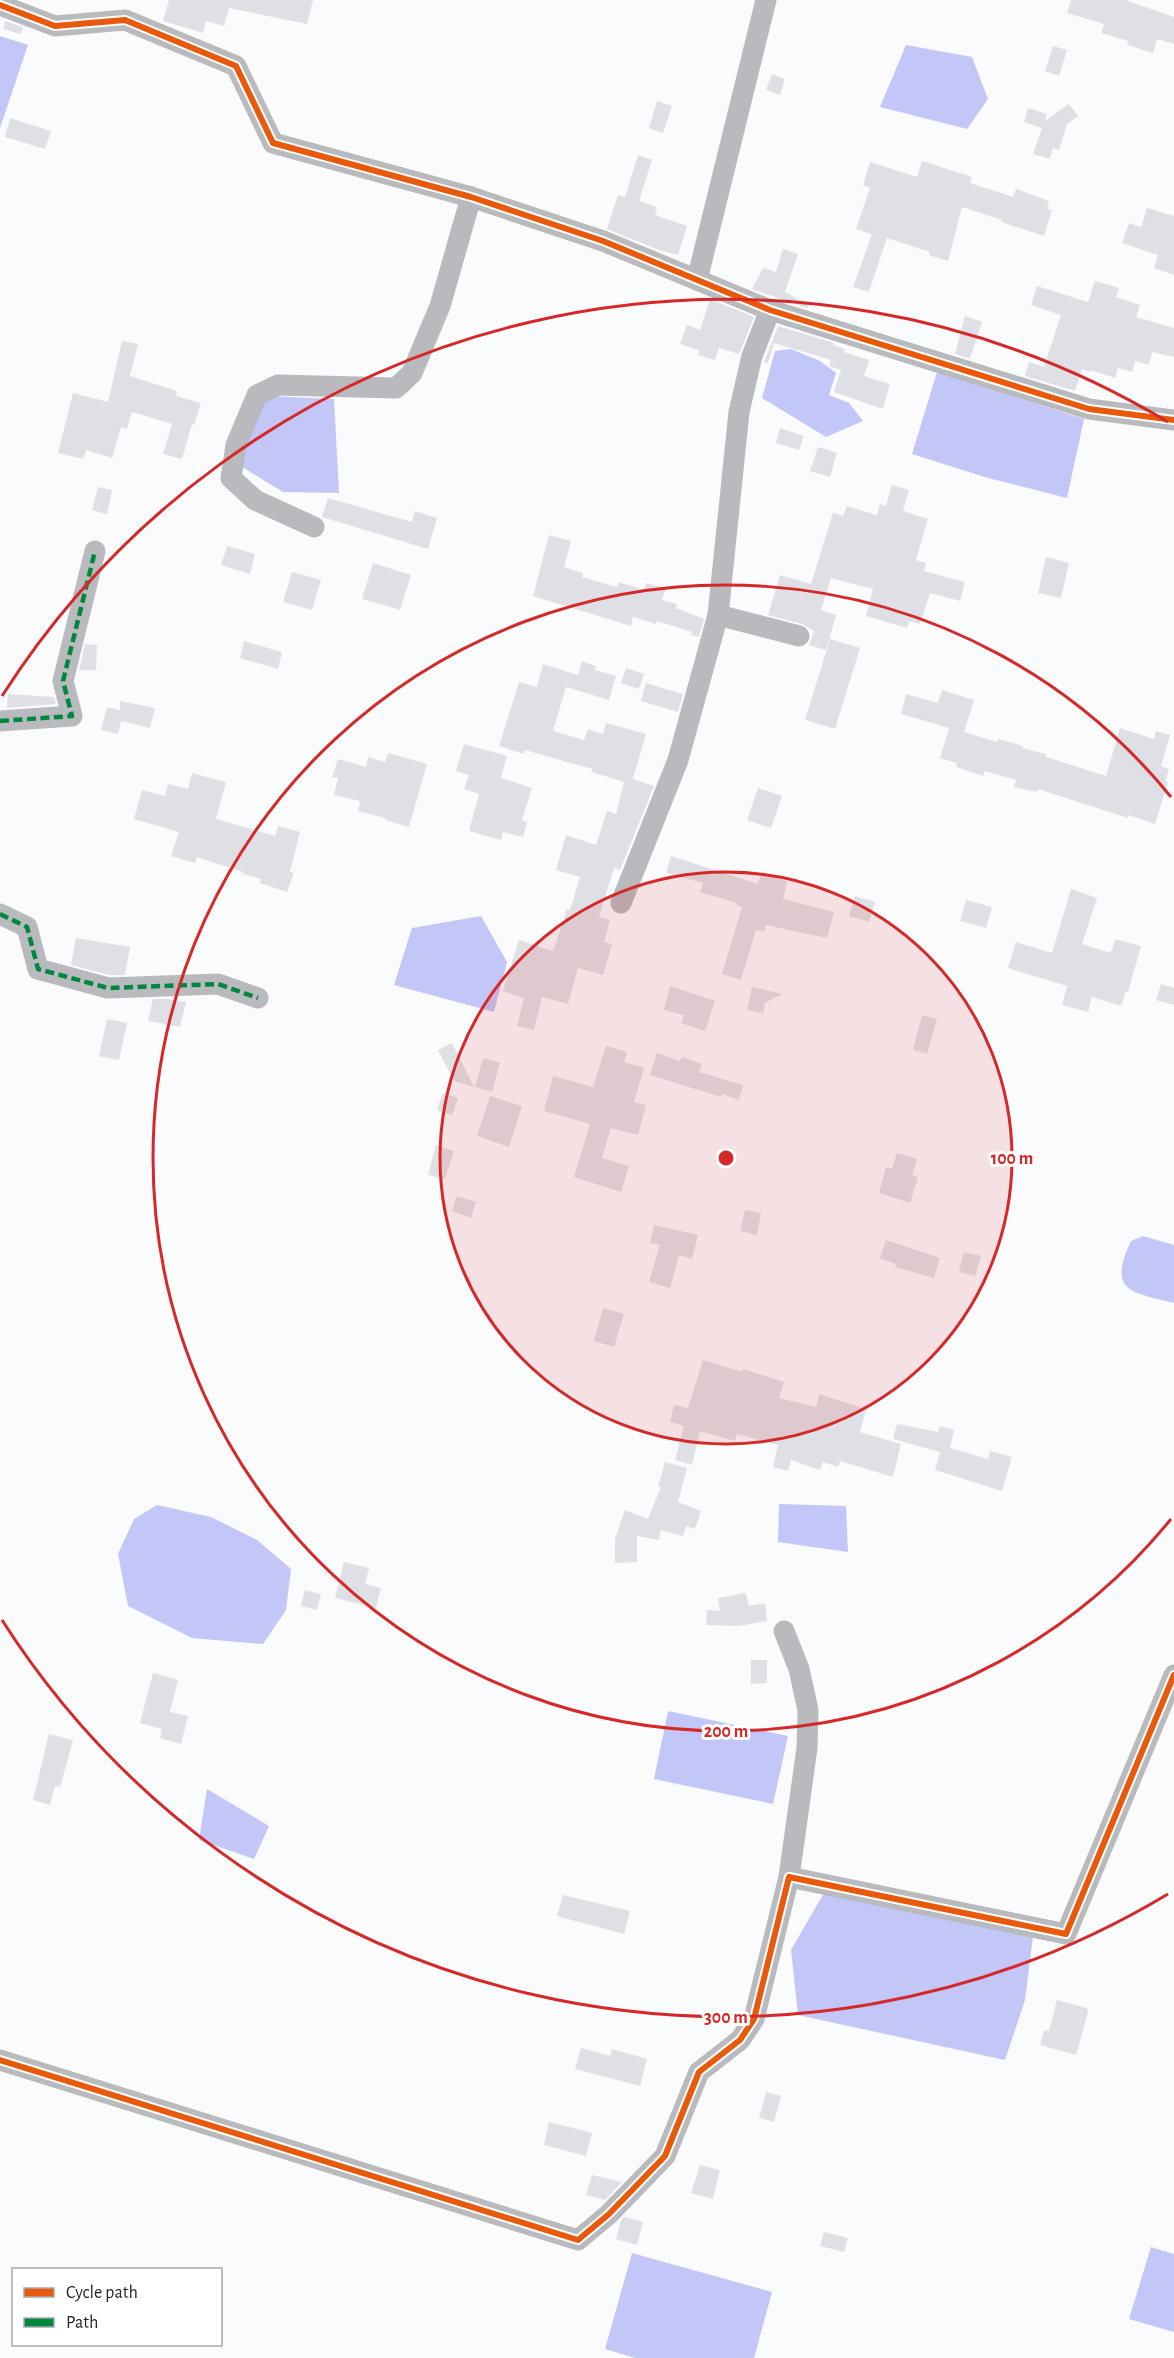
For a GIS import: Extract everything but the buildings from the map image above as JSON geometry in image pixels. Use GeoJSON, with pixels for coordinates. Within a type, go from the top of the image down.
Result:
{"type":"FeatureCollection","features":[{"type":"Feature","properties":{"kind":"street"},"geometry":{"type":"LineString","coordinates":[[697,280],[766,0]]}},
{"type":"Feature","properties":{"kind":"street"},"geometry":{"type":"LineString","coordinates":[[0,5],[55,26],[124,20],[236,66],[273,143],[471,197],[603,241],[770,310],[1089,409],[1174,420]]}},
{"type":"Feature","properties":{"kind":"street"},"geometry":{"type":"LineString","coordinates":[[314,528],[255,500],[231,478],[236,445],[257,395],[278,385],[396,388],[412,373],[440,306],[471,197]]}},
{"type":"Feature","properties":{"kind":"street"},"geometry":{"type":"LineString","coordinates":[[621,903],[678,760],[718,615],[739,412],[752,356],[770,310]]}},
{"type":"Feature","properties":{"kind":"street"},"geometry":{"type":"LineString","coordinates":[[0,721],[72,716],[63,681],[95,551]]}},
{"type":"Feature","properties":{"kind":"street"},"geometry":{"type":"LineString","coordinates":[[718,615],[799,636]]}},
{"type":"Feature","properties":{"kind":"street"},"geometry":{"type":"LineString","coordinates":[[0,914],[27,927],[38,969],[108,988],[218,984],[258,998]]}},
{"type":"Feature","properties":{"kind":"street"},"geometry":{"type":"LineString","coordinates":[[0,2060],[578,2240],[609,2214],[665,2156],[699,2072],[740,2040],[754,2019],[789,1877],[807,1748],[808,1710],[799,1669],[784,1631]]}},
{"type":"Feature","properties":{"kind":"street"},"geometry":{"type":"LineString","coordinates":[[789,1877],[1066,1934],[1174,1675]]}},
{"type":"Feature","properties":{"kind":"water"},"geometry":{"type":"Polygon","coordinates":[[[0,36],[28,45],[0,128],[0,36]]]}},
{"type":"Feature","properties":{"kind":"water"},"geometry":{"type":"Polygon","coordinates":[[[906,45],[972,57],[988,99],[967,129],[880,107],[906,45]]]}},
{"type":"Feature","properties":{"kind":"water"},"geometry":{"type":"Polygon","coordinates":[[[791,349],[820,361],[836,373],[829,395],[849,403],[863,421],[826,437],[762,398],[775,351],[791,349]]]}},
{"type":"Feature","properties":{"kind":"water"},"geometry":{"type":"Polygon","coordinates":[[[937,372],[1084,419],[1067,498],[988,478],[912,454],[937,372]]]}},
{"type":"Feature","properties":{"kind":"water"},"geometry":{"type":"Polygon","coordinates":[[[266,396],[334,399],[339,493],[283,492],[239,465],[266,396]]]}},
{"type":"Feature","properties":{"kind":"water"},"geometry":{"type":"Polygon","coordinates":[[[481,916],[507,962],[494,1012],[394,985],[412,928],[481,916]]]}},
{"type":"Feature","properties":{"kind":"water"},"geometry":{"type":"Polygon","coordinates":[[[1143,1236],[1174,1245],[1174,1303],[1135,1292],[1127,1287],[1123,1280],[1124,1258],[1131,1241],[1143,1236]]]}},
{"type":"Feature","properties":{"kind":"water"},"geometry":{"type":"Polygon","coordinates":[[[779,1504],[846,1506],[848,1552],[778,1542],[779,1504]]]}},
{"type":"Feature","properties":{"kind":"water"},"geometry":{"type":"Polygon","coordinates":[[[157,1505],[211,1517],[257,1540],[291,1569],[286,1610],[263,1644],[192,1638],[128,1606],[118,1554],[134,1519],[157,1505]]]}},
{"type":"Feature","properties":{"kind":"water"},"geometry":{"type":"Polygon","coordinates":[[[668,1711],[788,1736],[773,1804],[654,1779],[668,1711]]]}},
{"type":"Feature","properties":{"kind":"water"},"geometry":{"type":"Polygon","coordinates":[[[207,1789],[269,1826],[254,1859],[199,1840],[207,1789]]]}},
{"type":"Feature","properties":{"kind":"water"},"geometry":{"type":"Polygon","coordinates":[[[825,1891],[1033,1936],[1025,2000],[1005,2060],[798,2015],[791,1950],[825,1891]]]}},
{"type":"Feature","properties":{"kind":"water"},"geometry":{"type":"Polygon","coordinates":[[[1151,2247],[1174,2254],[1174,2332],[1129,2319],[1151,2247]]]}},
{"type":"Feature","properties":{"kind":"water"},"geometry":{"type":"Polygon","coordinates":[[[632,2253],[772,2292],[754,2358],[635,2358],[605,2349],[632,2253]]]}},
{"type":"Feature","properties":{"kind":"marked path"},"geometry":{"type":"LineString","coordinates":[[0,721],[72,716],[63,681],[95,551]]}},
{"type":"Feature","properties":{"kind":"marked path"},"geometry":{"type":"LineString","coordinates":[[0,914],[27,927],[38,969],[108,988],[218,984],[258,998]]}},
{"type":"Feature","properties":{"kind":"cycle path"},"geometry":{"type":"LineString","coordinates":[[0,5],[55,26],[125,20],[236,66],[273,143],[471,197],[603,241],[770,310],[1089,409],[1174,420]]}},
{"type":"Feature","properties":{"kind":"cycle path"},"geometry":{"type":"LineString","coordinates":[[0,2060],[578,2240],[609,2214],[665,2156],[699,2072],[740,2040],[754,2019],[789,1877],[1066,1934],[1174,1675]]}}]}
